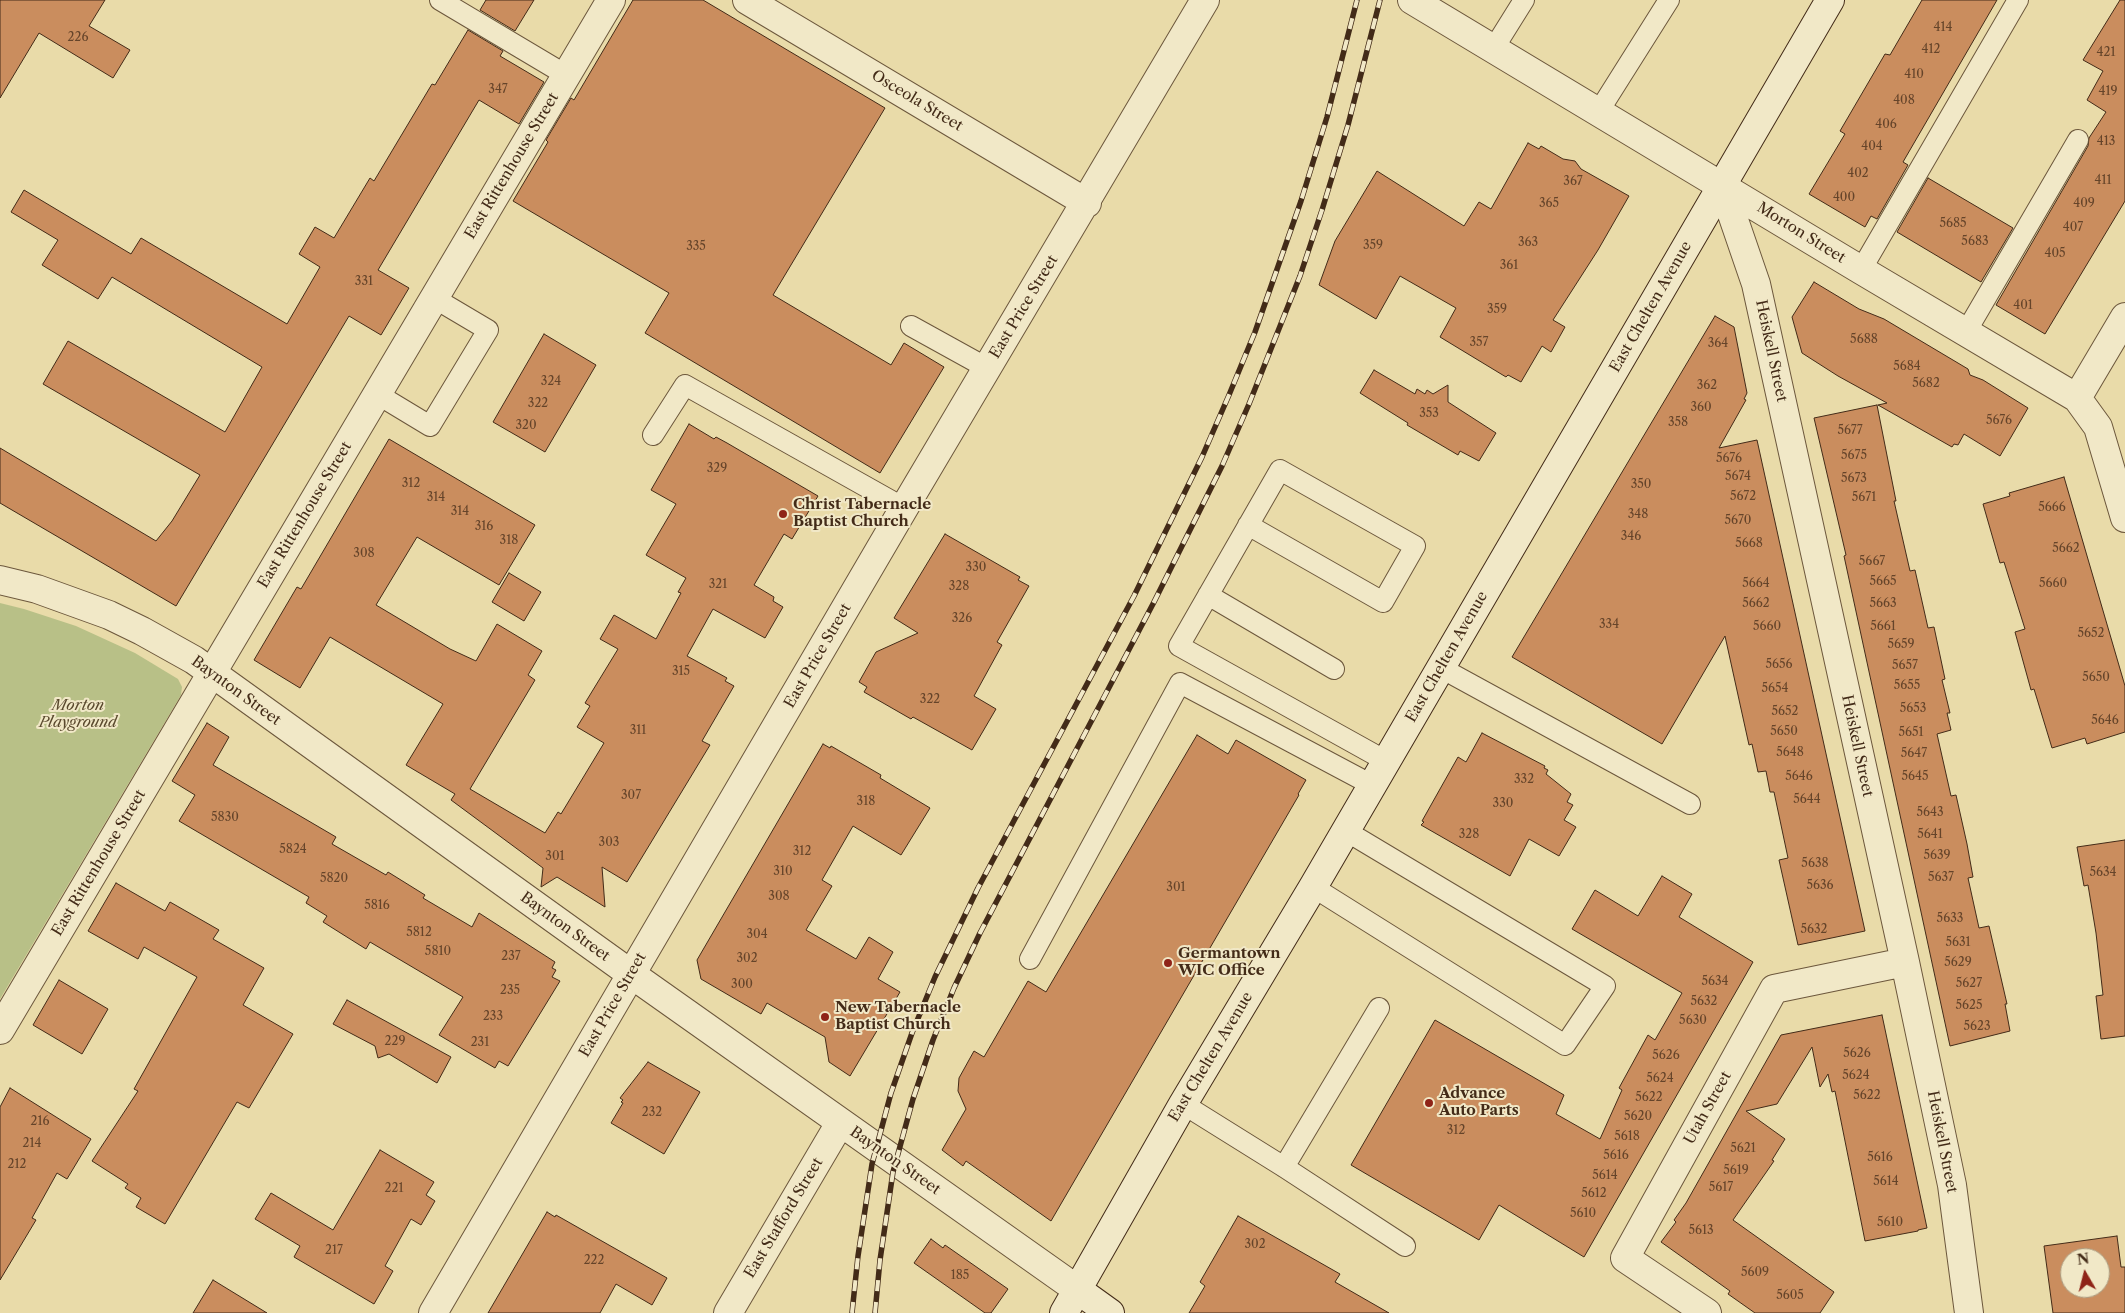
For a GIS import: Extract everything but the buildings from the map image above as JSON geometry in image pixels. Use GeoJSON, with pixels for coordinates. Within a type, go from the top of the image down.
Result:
{"type":"FeatureCollection","features":[{"type":"Feature","properties":{"kind":"street","name":"East Rittenhouse Street"},"geometry":{"type":"LineString","coordinates":[[0,1030],[611,0]]}},
{"type":"Feature","properties":{"kind":"street","name":"Osceola Street"},"geometry":{"type":"LineString","coordinates":[[747,0],[1087,202]]}},
{"type":"Feature","properties":{"kind":"street","name":"East Price Street"},"geometry":{"type":"LineString","coordinates":[[433,1313],[904,508],[1205,0]]}},
{"type":"Feature","properties":{"kind":"street","name":"Morton Street"},"geometry":{"type":"LineString","coordinates":[[1412,0],[2078,398],[2098,428],[2125,518]]}},
{"type":"Feature","properties":{"kind":"street","name":"East Chelten Avenue"},"geometry":{"type":"LineString","coordinates":[[1064,1313],[1183,1104],[1346,831],[1830,0]]}},
{"type":"Feature","properties":{"kind":"street","name":"Heiskell Street"},"geometry":{"type":"LineString","coordinates":[[1722,185],[1756,284],[1952,1185],[1969,1313]]}},
{"type":"Feature","properties":{"kind":"street"},"geometry":{"type":"LineString","coordinates":[[2078,398],[2125,317]]}},
{"type":"Feature","properties":{"kind":"street","name":"Baynton Street"},"geometry":{"type":"LineString","coordinates":[[0,580],[37,589],[109,616],[175,648],[840,1123],[1110,1313]]}},
{"type":"Feature","properties":{"kind":"street","name":"Utah Street"},"geometry":{"type":"LineString","coordinates":[[1707,1313],[1625,1258],[1774,989],[1904,962]]}},
{"type":"Feature","properties":{"kind":"street","name":"East Stafford Street"},"geometry":{"type":"LineString","coordinates":[[728,1313],[840,1123]]}},
{"type":"Feature","properties":{"kind":"lane"},"geometry":{"type":"LineString","coordinates":[[440,0],[566,75]]}},
{"type":"Feature","properties":{"kind":"lane"},"geometry":{"type":"LineString","coordinates":[[1494,48],[1524,0]]}},
{"type":"Feature","properties":{"kind":"lane"},"geometry":{"type":"LineString","coordinates":[[1599,111],[1670,0]]}},
{"type":"Feature","properties":{"kind":"lane"},"geometry":{"type":"LineString","coordinates":[[1861,270],[2018,0]]}},
{"type":"Feature","properties":{"kind":"lane"},"geometry":{"type":"LineString","coordinates":[[1966,332],[2078,140]]}},
{"type":"Feature","properties":{"kind":"lane"},"geometry":{"type":"LineString","coordinates":[[377,394],[430,426],[488,330],[434,298]]}},
{"type":"Feature","properties":{"kind":"lane"},"geometry":{"type":"LineString","coordinates":[[910,326],[987,368]]}},
{"type":"Feature","properties":{"kind":"lane"},"geometry":{"type":"LineString","coordinates":[[653,434],[685,385],[904,508]]}},
{"type":"Feature","properties":{"kind":"lane"},"geometry":{"type":"LineString","coordinates":[[1248,525],[1383,602],[1415,546],[1280,470],[1248,525],[1179,646],[1386,761]]}},
{"type":"Feature","properties":{"kind":"lane"},"geometry":{"type":"LineString","coordinates":[[1208,595],[1334,669]]}},
{"type":"Feature","properties":{"kind":"lane"},"geometry":{"type":"LineString","coordinates":[[1441,668],[1690,804]]}},
{"type":"Feature","properties":{"kind":"lane"},"geometry":{"type":"LineString","coordinates":[[1030,959],[1180,683],[1372,785]]}},
{"type":"Feature","properties":{"kind":"lane"},"geometry":{"type":"LineString","coordinates":[[1313,887],[1565,1045],[1605,986],[1346,831]]}},
{"type":"Feature","properties":{"kind":"lane"},"geometry":{"type":"LineString","coordinates":[[1284,1166],[1380,1008]]}},
{"type":"Feature","properties":{"kind":"lane"},"geometry":{"type":"LineString","coordinates":[[1183,1104],[1284,1166],[1406,1246]]}},
{"type":"Feature","properties":{"kind":"green space","name":"Morton Playground"},"geometry":{"type":"Polygon","coordinates":[[[0,603],[76,626],[135,653],[178,679],[182,687],[181,695],[0,999],[0,603]]]}},
{"type":"Feature","properties":{"kind":"railway"},"geometry":{"type":"LineString","coordinates":[[852,1313],[858,1256],[872,1164],[891,1093],[912,1033],[935,977],[978,888],[1134,596],[1202,457],[1229,395],[1255,332],[1301,201],[1327,117],[1357,0]]}},
{"type":"Feature","properties":{"kind":"railway"},"geometry":{"type":"LineString","coordinates":[[875,1313],[880,1260],[893,1172],[913,1099],[933,1040],[954,988],[980,933],[1154,602],[1222,466],[1249,404],[1300,276],[1322,210],[1348,125],[1380,0]]}},
{"type":"Feature","properties":{"kind":"place","name":"Christ Tabernacle Baptist Church"},"geometry":{"type":"Point","coordinates":[783,514]}},
{"type":"Feature","properties":{"kind":"place","name":"Germantown WIC Office"},"geometry":{"type":"Point","coordinates":[1168,963]}},
{"type":"Feature","properties":{"kind":"place","name":"New Tabernacle Baptist Church"},"geometry":{"type":"Point","coordinates":[825,1017]}},
{"type":"Feature","properties":{"kind":"place","name":"Advance Auto Parts"},"geometry":{"type":"Point","coordinates":[1429,1103]}}]}
